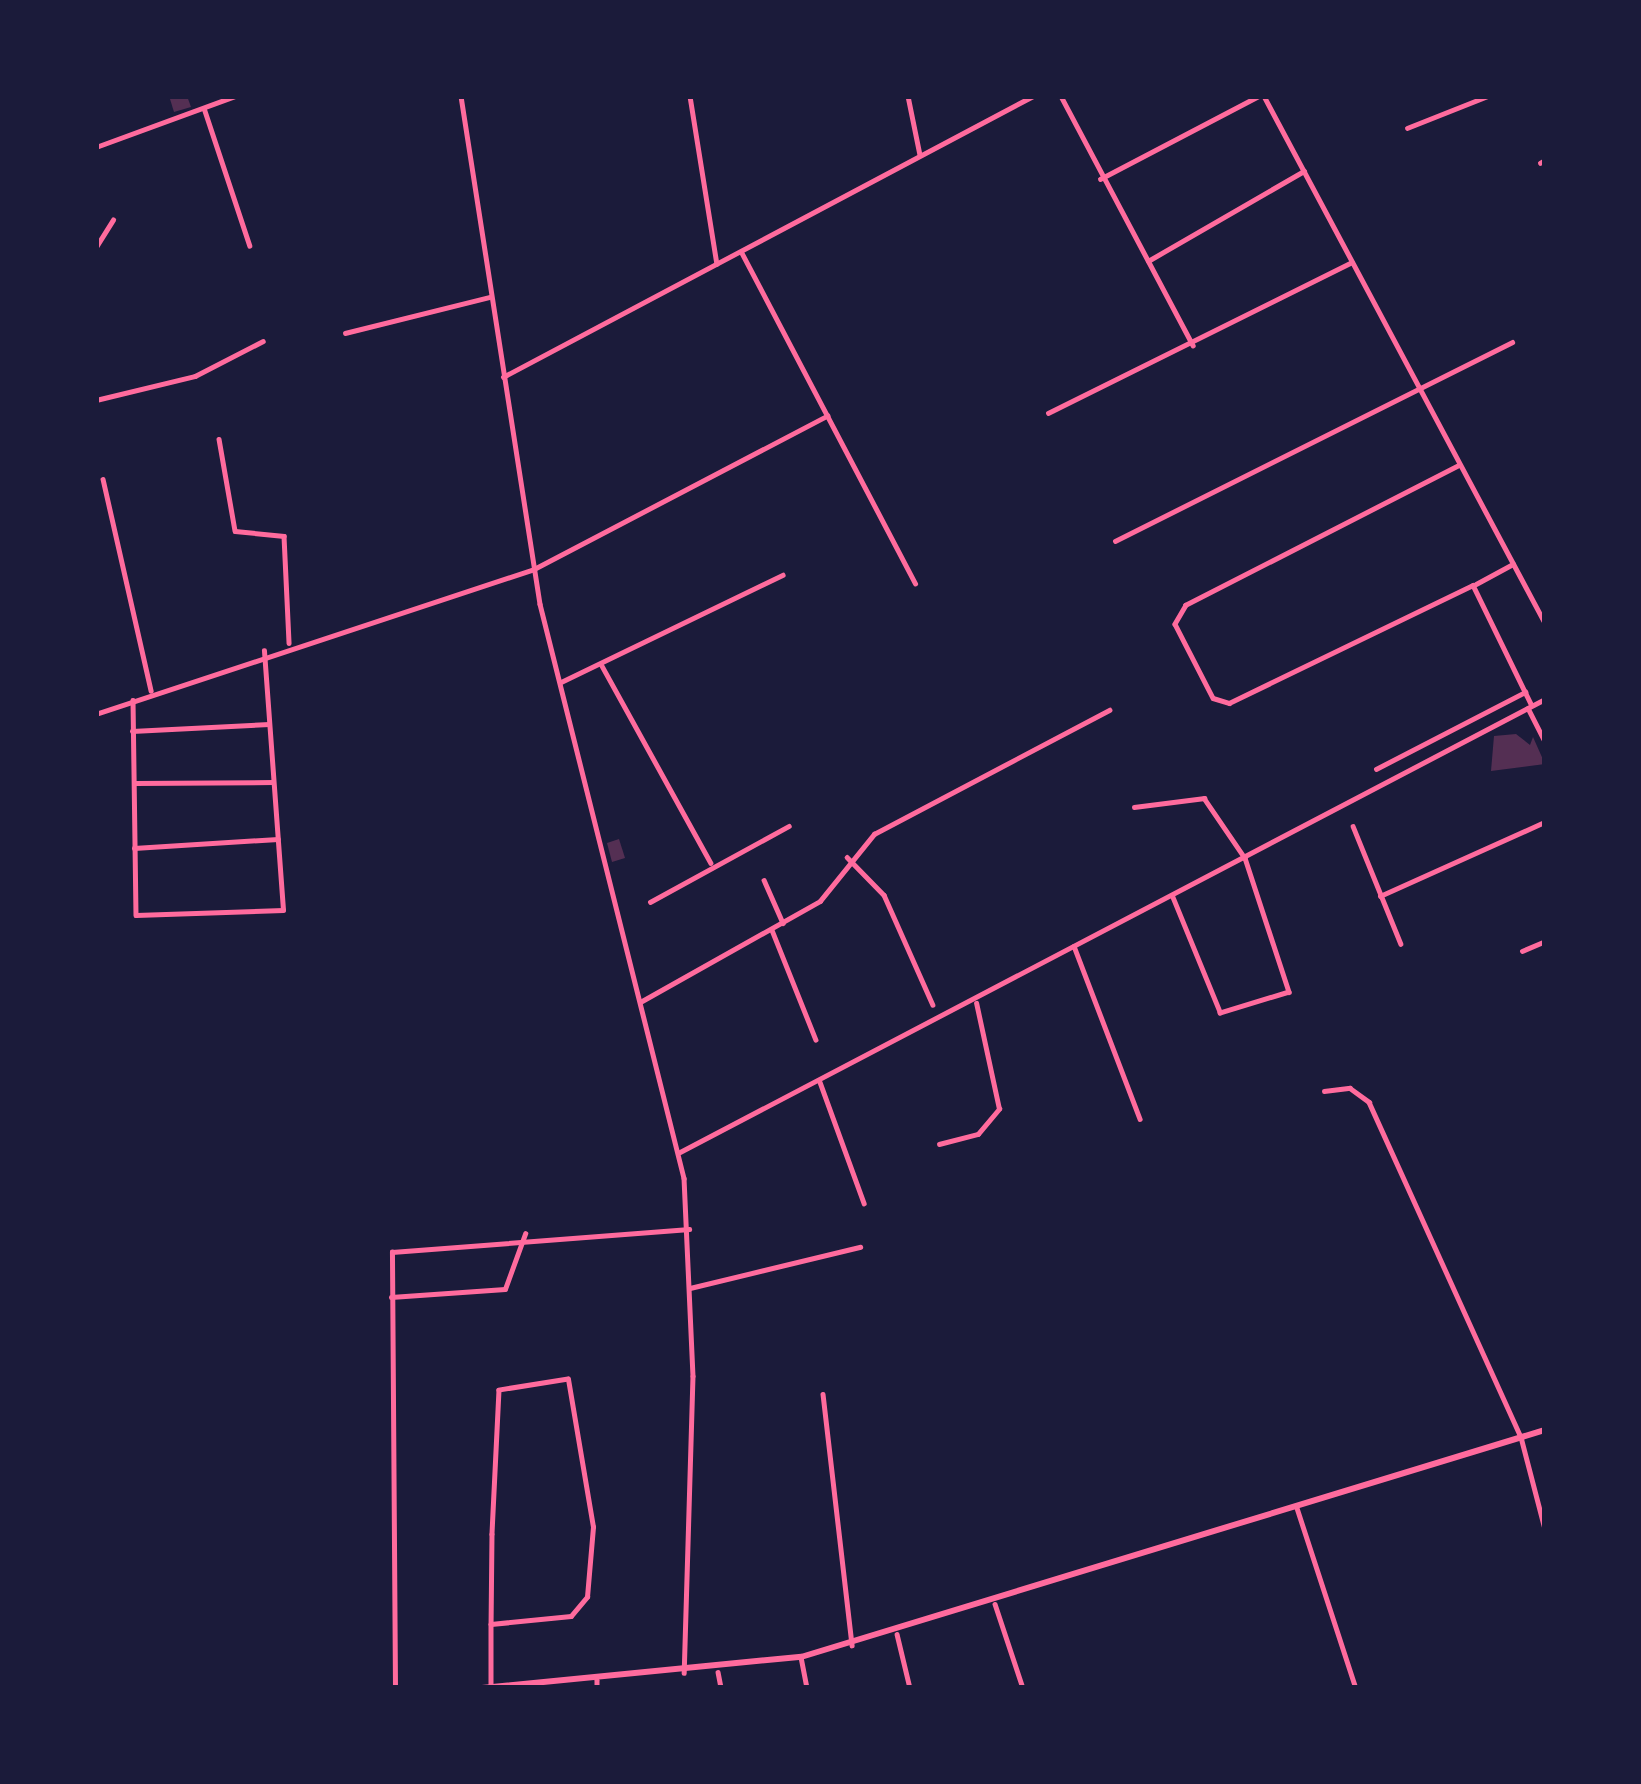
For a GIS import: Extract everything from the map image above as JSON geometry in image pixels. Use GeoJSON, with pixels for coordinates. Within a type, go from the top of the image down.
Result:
{"type":"FeatureCollection","features":[{"type":"Feature","properties":{"kind":"street"},"geometry":{"type":"LineString","coordinates":[[96,147],[235,96]]}},
{"type":"Feature","properties":{"kind":"street"},"geometry":{"type":"LineString","coordinates":[[461,96],[534,568],[559,683],[680,1152],[690,1288],[684,1673]]}},
{"type":"Feature","properties":{"kind":"street"},"geometry":{"type":"LineString","coordinates":[[689,96],[717,263]]}},
{"type":"Feature","properties":{"kind":"street"},"geometry":{"type":"LineString","coordinates":[[908,96],[920,156]]}},
{"type":"Feature","properties":{"kind":"street"},"geometry":{"type":"LineString","coordinates":[[503,377],[1034,96]]}},
{"type":"Feature","properties":{"kind":"street"},"geometry":{"type":"LineString","coordinates":[[1061,96],[1100,179],[1193,344]]}},
{"type":"Feature","properties":{"kind":"street"},"geometry":{"type":"LineString","coordinates":[[1100,179],[1262,96],[1306,170],[1545,623]]}},
{"type":"Feature","properties":{"kind":"street"},"geometry":{"type":"LineString","coordinates":[[1407,128],[1488,96]]}},
{"type":"Feature","properties":{"kind":"street"},"geometry":{"type":"LineString","coordinates":[[204,108],[250,246]]}},
{"type":"Feature","properties":{"kind":"street"},"geometry":{"type":"LineString","coordinates":[[1148,261],[1306,170]]}},
{"type":"Feature","properties":{"kind":"street"},"geometry":{"type":"LineString","coordinates":[[96,247],[113,220]]}},
{"type":"Feature","properties":{"kind":"street"},"geometry":{"type":"LineString","coordinates":[[740,251],[915,583]]}},
{"type":"Feature","properties":{"kind":"street"},"geometry":{"type":"LineString","coordinates":[[1048,413],[1352,262]]}},
{"type":"Feature","properties":{"kind":"street"},"geometry":{"type":"LineString","coordinates":[[345,333],[489,297]]}},
{"type":"Feature","properties":{"kind":"street"},"geometry":{"type":"LineString","coordinates":[[96,400],[195,376],[262,341]]}},
{"type":"Feature","properties":{"kind":"street"},"geometry":{"type":"LineString","coordinates":[[1115,541],[1417,382],[1512,342]]}},
{"type":"Feature","properties":{"kind":"street"},"geometry":{"type":"LineString","coordinates":[[96,714],[264,651],[534,568],[827,416]]}},
{"type":"Feature","properties":{"kind":"street"},"geometry":{"type":"LineString","coordinates":[[220,439],[235,531],[284,536],[290,643]]}},
{"type":"Feature","properties":{"kind":"street"},"geometry":{"type":"LineString","coordinates":[[1460,465],[1186,605],[1175,624],[1214,698],[1229,703],[1513,564]]}},
{"type":"Feature","properties":{"kind":"street"},"geometry":{"type":"LineString","coordinates":[[103,479],[151,691]]}},
{"type":"Feature","properties":{"kind":"street"},"geometry":{"type":"LineString","coordinates":[[559,683],[782,574]]}},
{"type":"Feature","properties":{"kind":"street"},"geometry":{"type":"LineString","coordinates":[[1473,585],[1545,741]]}},
{"type":"Feature","properties":{"kind":"street"},"geometry":{"type":"LineString","coordinates":[[133,700],[136,915],[283,910],[264,651]]}},
{"type":"Feature","properties":{"kind":"street"},"geometry":{"type":"LineString","coordinates":[[599,662],[711,863]]}},
{"type":"Feature","properties":{"kind":"street"},"geometry":{"type":"LineString","coordinates":[[1376,769],[1525,692]]}},
{"type":"Feature","properties":{"kind":"street"},"geometry":{"type":"LineString","coordinates":[[680,1152],[976,1003],[1074,946],[1545,700]]}},
{"type":"Feature","properties":{"kind":"street"},"geometry":{"type":"LineString","coordinates":[[640,1002],[820,901],[847,857],[1109,710]]}},
{"type":"Feature","properties":{"kind":"street"},"geometry":{"type":"LineString","coordinates":[[132,731],[269,724]]}},
{"type":"Feature","properties":{"kind":"street"},"geometry":{"type":"LineString","coordinates":[[133,783],[273,782]]}},
{"type":"Feature","properties":{"kind":"street"},"geometry":{"type":"LineString","coordinates":[[1135,807],[1194,793],[1245,858],[1291,981],[1285,995],[1220,1013],[1172,896]]}},
{"type":"Feature","properties":{"kind":"street"},"geometry":{"type":"LineString","coordinates":[[1380,896],[1545,822]]}},
{"type":"Feature","properties":{"kind":"street"},"geometry":{"type":"LineString","coordinates":[[650,902],[711,863],[789,826]]}},
{"type":"Feature","properties":{"kind":"street"},"geometry":{"type":"LineString","coordinates":[[1353,826],[1401,944]]}},
{"type":"Feature","properties":{"kind":"street"},"geometry":{"type":"LineString","coordinates":[[134,848],[278,838]]}},
{"type":"Feature","properties":{"kind":"street"},"geometry":{"type":"LineString","coordinates":[[847,857],[884,895],[933,1005]]}},
{"type":"Feature","properties":{"kind":"street"},"geometry":{"type":"LineString","coordinates":[[764,880],[783,922]]}},
{"type":"Feature","properties":{"kind":"street"},"geometry":{"type":"LineString","coordinates":[[772,930],[816,1040]]}},
{"type":"Feature","properties":{"kind":"street"},"geometry":{"type":"LineString","coordinates":[[1522,951],[1545,941]]}},
{"type":"Feature","properties":{"kind":"street"},"geometry":{"type":"LineString","coordinates":[[1074,946],[1140,1119]]}},
{"type":"Feature","properties":{"kind":"street"},"geometry":{"type":"LineString","coordinates":[[939,1144],[978,1134],[1000,1109],[976,1003]]}},
{"type":"Feature","properties":{"kind":"street"},"geometry":{"type":"LineString","coordinates":[[820,1082],[864,1204]]}},
{"type":"Feature","properties":{"kind":"street"},"geometry":{"type":"LineString","coordinates":[[1324,1091],[1350,1088],[1369,1102],[1521,1437],[1545,1529]]}},
{"type":"Feature","properties":{"kind":"street"},"geometry":{"type":"LineString","coordinates":[[395,1688],[391,1297],[398,1246],[525,1234],[688,1229]]}},
{"type":"Feature","properties":{"kind":"street"},"geometry":{"type":"LineString","coordinates":[[391,1297],[505,1288],[525,1234]]}},
{"type":"Feature","properties":{"kind":"street"},"geometry":{"type":"LineString","coordinates":[[690,1288],[860,1247]]}},
{"type":"Feature","properties":{"kind":"street"},"geometry":{"type":"LineString","coordinates":[[490,1624],[571,1616],[587,1597],[593,1527],[568,1379],[499,1390],[490,1624],[491,1688]]}},
{"type":"Feature","properties":{"kind":"street"},"geometry":{"type":"LineString","coordinates":[[823,1394],[852,1645]]}},
{"type":"Feature","properties":{"kind":"street"},"geometry":{"type":"LineString","coordinates":[[482,1688],[597,1684],[718,1672],[852,1645],[1545,1430]]}},
{"type":"Feature","properties":{"kind":"street"},"geometry":{"type":"LineString","coordinates":[[1298,1508],[1357,1688]]}},
{"type":"Feature","properties":{"kind":"street"},"geometry":{"type":"LineString","coordinates":[[994,1604],[1023,1688]]}},
{"type":"Feature","properties":{"kind":"street"},"geometry":{"type":"LineString","coordinates":[[897,1634],[910,1688]]}},
{"type":"Feature","properties":{"kind":"street"},"geometry":{"type":"LineString","coordinates":[[801,1657],[807,1688]]}},
{"type":"Feature","properties":{"kind":"street"},"geometry":{"type":"LineString","coordinates":[[718,1672],[721,1688]]}},
{"type":"Feature","properties":{"kind":"building"},"geometry":{"type":"Polygon","coordinates":[[[187,96],[191,107],[174,112],[170,99],[187,96]]]}},
{"type":"Feature","properties":{"kind":"building"},"geometry":{"type":"Polygon","coordinates":[[[1516,734],[1530,745],[1533,737],[1545,764],[1491,771],[1494,736],[1516,734]]]}},
{"type":"Feature","properties":{"kind":"building"},"geometry":{"type":"Polygon","coordinates":[[[619,839],[625,858],[612,862],[607,843],[619,839]]]}}]}
